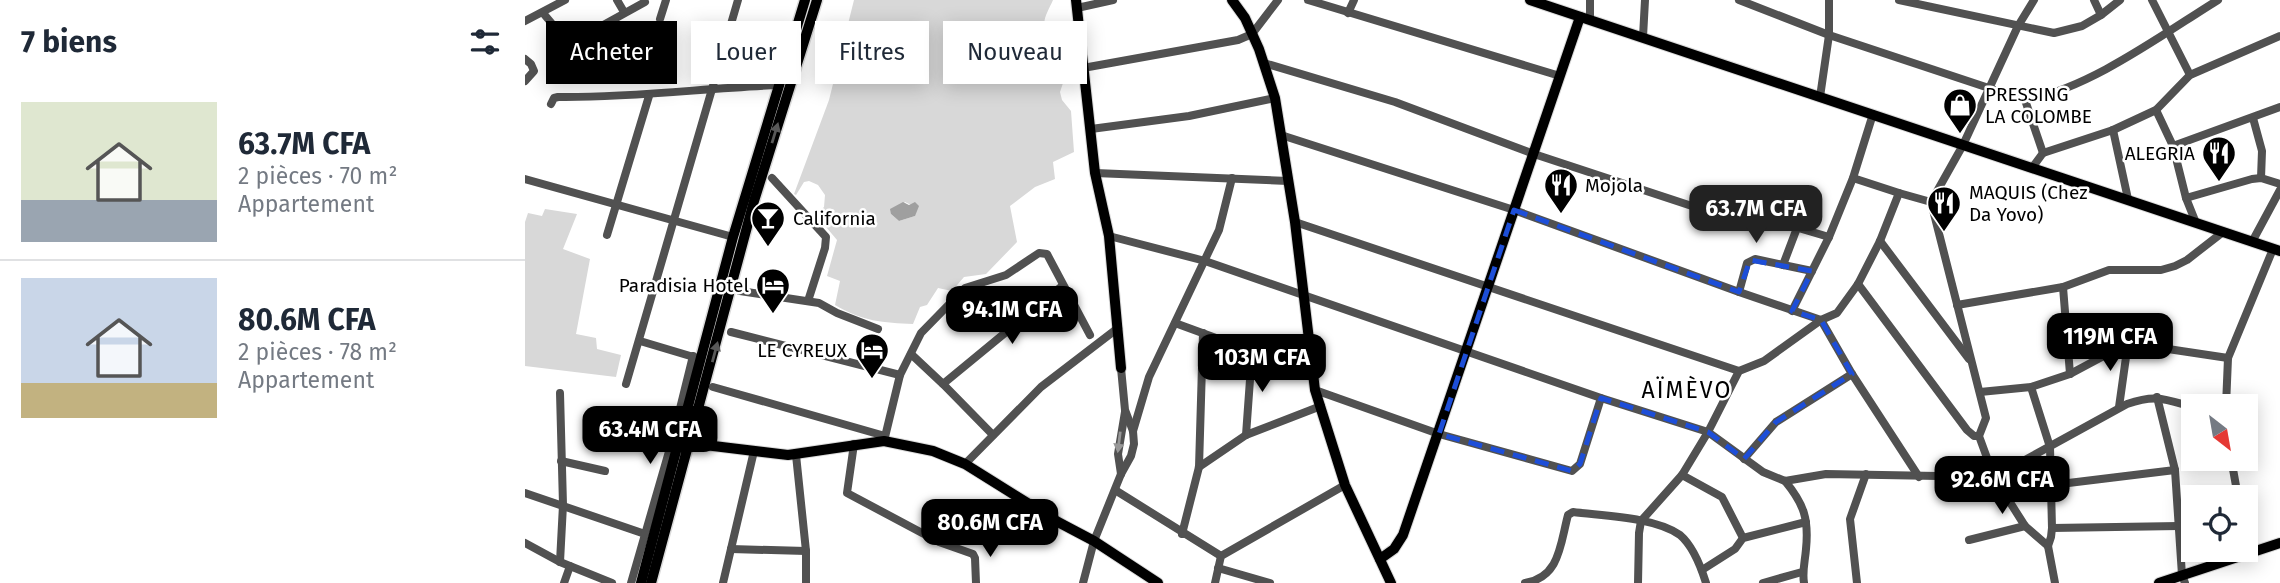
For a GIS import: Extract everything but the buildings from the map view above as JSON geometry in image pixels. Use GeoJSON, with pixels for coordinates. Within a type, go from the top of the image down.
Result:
{"type":"FeatureCollection","features":[{"type":"Feature","properties":{"kind":"highway"},"geometry":{"type":"LineString","coordinates":[[651,583],[697,358],[805,0]]}},
{"type":"Feature","properties":{"kind":"highway"},"geometry":{"type":"LineString","coordinates":[[641,583],[681,442],[817,0]]}},
{"type":"Feature","properties":{"kind":"main road"},"geometry":{"type":"LineString","coordinates":[[1232,0],[1252,34],[1275,98],[1295,222],[1315,390],[1345,485],[1391,583]]}},
{"type":"Feature","properties":{"kind":"main road"},"geometry":{"type":"LineString","coordinates":[[1530,0],[1555,4],[1585,18],[2276,250]]}},
{"type":"Feature","properties":{"kind":"main road"},"geometry":{"type":"LineString","coordinates":[[1380,559],[1394,549],[1403,535],[1560,76],[1585,18]]}},
{"type":"Feature","properties":{"kind":"main road"},"geometry":{"type":"LineString","coordinates":[[1085,84],[1095,173],[1109,236],[1121,368]]}},
{"type":"Feature","properties":{"kind":"main road"},"geometry":{"type":"LineString","coordinates":[[681,442],[796,455],[885,439],[933,451],[965,464],[1058,522],[1094,541],[1158,583]]}},
{"type":"Feature","properties":{"kind":"main road"},"geometry":{"type":"LineString","coordinates":[[2258,550],[2280,543]]}},
{"type":"Feature","properties":{"kind":"main road"},"geometry":{"type":"LineString","coordinates":[[2159,583],[2184,579],[2227,562]]}},
{"type":"Feature","properties":{"kind":"street"},"geometry":{"type":"LineString","coordinates":[[525,21],[565,0]]}},
{"type":"Feature","properties":{"kind":"street"},"geometry":{"type":"LineString","coordinates":[[617,0],[624,12]]}},
{"type":"Feature","properties":{"kind":"street"},"geometry":{"type":"LineString","coordinates":[[660,19],[666,0]]}},
{"type":"Feature","properties":{"kind":"street"},"geometry":{"type":"LineString","coordinates":[[626,384],[738,0]]}},
{"type":"Feature","properties":{"kind":"street"},"geometry":{"type":"LineString","coordinates":[[1077,4],[1113,0]]}},
{"type":"Feature","properties":{"kind":"street"},"geometry":{"type":"LineString","coordinates":[[1087,67],[1230,43],[1252,34],[1278,0]]}},
{"type":"Feature","properties":{"kind":"street"},"geometry":{"type":"LineString","coordinates":[[1308,0],[1560,76]]}},
{"type":"Feature","properties":{"kind":"street"},"geometry":{"type":"LineString","coordinates":[[1348,13],[1354,0]]}},
{"type":"Feature","properties":{"kind":"street"},"geometry":{"type":"LineString","coordinates":[[1585,18],[1590,0]]}},
{"type":"Feature","properties":{"kind":"street"},"geometry":{"type":"LineString","coordinates":[[1643,37],[1645,0]]}},
{"type":"Feature","properties":{"kind":"street"},"geometry":{"type":"LineString","coordinates":[[1739,0],[1829,35],[2025,100],[2043,97],[2114,64],[2218,0]]}},
{"type":"Feature","properties":{"kind":"street"},"geometry":{"type":"LineString","coordinates":[[1821,97],[1829,35],[1829,0]]}},
{"type":"Feature","properties":{"kind":"street"},"geometry":{"type":"LineString","coordinates":[[1899,0],[2054,33],[2082,26],[2120,0]]}},
{"type":"Feature","properties":{"kind":"street"},"geometry":{"type":"LineString","coordinates":[[2034,0],[2018,26],[1963,145],[1931,202],[1986,418],[1979,436],[1994,477],[2025,526],[2047,546],[2055,583]]}},
{"type":"Feature","properties":{"kind":"street"},"geometry":{"type":"LineString","coordinates":[[2094,0],[2101,15]]}},
{"type":"Feature","properties":{"kind":"street"},"geometry":{"type":"LineString","coordinates":[[2152,0],[2190,75]]}},
{"type":"Feature","properties":{"kind":"street"},"geometry":{"type":"LineString","coordinates":[[543,13],[569,44],[645,2]]}},
{"type":"Feature","properties":{"kind":"street"},"geometry":{"type":"LineString","coordinates":[[2032,168],[2043,153],[2113,130],[2157,110],[2190,75],[2279,40]]}},
{"type":"Feature","properties":{"kind":"street"},"geometry":{"type":"LineString","coordinates":[[525,59],[534,71],[525,81]]}},
{"type":"Feature","properties":{"kind":"street"},"geometry":{"type":"LineString","coordinates":[[1264,63],[1395,102],[1534,154],[1707,211]]}},
{"type":"Feature","properties":{"kind":"street"},"geometry":{"type":"LineString","coordinates":[[551,104],[554,98],[558,97],[649,96],[711,88],[779,85]]}},
{"type":"Feature","properties":{"kind":"street"},"geometry":{"type":"LineString","coordinates":[[607,235],[649,96]]}},
{"type":"Feature","properties":{"kind":"street"},"geometry":{"type":"LineString","coordinates":[[1091,129],[1189,116],[1275,98]]}},
{"type":"Feature","properties":{"kind":"street"},"geometry":{"type":"LineString","coordinates":[[2025,100],[2043,153]]}},
{"type":"Feature","properties":{"kind":"street"},"geometry":{"type":"LineString","coordinates":[[2173,146],[2280,107]]}},
{"type":"Feature","properties":{"kind":"street"},"geometry":{"type":"LineString","coordinates":[[2157,110],[2173,146],[2186,198],[2196,223]]}},
{"type":"Feature","properties":{"kind":"street"},"geometry":{"type":"LineString","coordinates":[[1792,311],[1829,237],[1853,178],[1873,114]]}},
{"type":"Feature","properties":{"kind":"street"},"geometry":{"type":"LineString","coordinates":[[2253,118],[2262,150],[2261,178]]}},
{"type":"Feature","properties":{"kind":"street"},"geometry":{"type":"LineString","coordinates":[[2113,130],[2128,199]]}},
{"type":"Feature","properties":{"kind":"street"},"geometry":{"type":"LineString","coordinates":[[1281,135],[1514,210],[1821,320],[1852,374],[1919,477]]}},
{"type":"Feature","properties":{"kind":"street"},"geometry":{"type":"LineString","coordinates":[[1095,173],[1288,181]]}},
{"type":"Feature","properties":{"kind":"street"},"geometry":{"type":"LineString","coordinates":[[525,178],[733,237]]}},
{"type":"Feature","properties":{"kind":"street"},"geometry":{"type":"LineString","coordinates":[[772,178],[826,237],[808,300]]}},
{"type":"Feature","properties":{"kind":"street"},"geometry":{"type":"LineString","coordinates":[[1083,583],[1094,541],[1121,474],[1131,457],[1133,430],[1149,377],[1219,230],[1233,178]]}},
{"type":"Feature","properties":{"kind":"street"},"geometry":{"type":"LineString","coordinates":[[1853,178],[1931,202]]}},
{"type":"Feature","properties":{"kind":"street"},"geometry":{"type":"LineString","coordinates":[[2186,198],[2261,178],[2280,184]]}},
{"type":"Feature","properties":{"kind":"street"},"geometry":{"type":"LineString","coordinates":[[2252,242],[2280,190]]}},
{"type":"Feature","properties":{"kind":"street"},"geometry":{"type":"LineString","coordinates":[[1295,222],[1739,371],[1763,362],[1821,320],[1837,313],[1857,284],[1880,241],[1899,193]]}},
{"type":"Feature","properties":{"kind":"street"},"geometry":{"type":"LineString","coordinates":[[1711,202],[1829,237]]}},
{"type":"Feature","properties":{"kind":"street"},"geometry":{"type":"LineString","coordinates":[[1783,265],[1797,228]]}},
{"type":"Feature","properties":{"kind":"street"},"geometry":{"type":"LineString","coordinates":[[1957,305],[2063,287],[2109,270],[2161,270],[2187,260],[2223,232]]}},
{"type":"Feature","properties":{"kind":"street"},"geometry":{"type":"LineString","coordinates":[[1109,236],[1205,261],[1601,398],[1708,432],[1763,472],[1785,481],[1801,501],[1806,522],[1806,549],[1802,572],[1804,583]]}},
{"type":"Feature","properties":{"kind":"street"},"geometry":{"type":"LineString","coordinates":[[1880,241],[1971,362]]}},
{"type":"Feature","properties":{"kind":"street"},"geometry":{"type":"LineString","coordinates":[[2227,394],[2228,358],[2276,250]]}},
{"type":"Feature","properties":{"kind":"street"},"geometry":{"type":"LineString","coordinates":[[713,387],[885,439],[900,375],[921,333],[965,288],[1006,275],[1039,253],[1047,254],[1090,335]]}},
{"type":"Feature","properties":{"kind":"street"},"geometry":{"type":"LineString","coordinates":[[1739,292],[1750,260],[1812,271]]}},
{"type":"Feature","properties":{"kind":"street"},"geometry":{"type":"LineString","coordinates":[[1857,284],[1967,430],[1974,436],[1979,436]]}},
{"type":"Feature","properties":{"kind":"street"},"geometry":{"type":"LineString","coordinates":[[943,384],[1062,286]]}},
{"type":"Feature","properties":{"kind":"street"},"geometry":{"type":"LineString","coordinates":[[2063,287],[2070,374]]}},
{"type":"Feature","properties":{"kind":"street"},"geometry":{"type":"LineString","coordinates":[[740,291],[819,303],[878,329]]}},
{"type":"Feature","properties":{"kind":"street"},"geometry":{"type":"LineString","coordinates":[[1174,323],[1312,373]]}},
{"type":"Feature","properties":{"kind":"street"},"geometry":{"type":"LineString","coordinates":[[965,464],[1041,387],[1118,328]]}},
{"type":"Feature","properties":{"kind":"street"},"geometry":{"type":"LineString","coordinates":[[730,332],[900,375]]}},
{"type":"Feature","properties":{"kind":"street"},"geometry":{"type":"LineString","coordinates":[[1182,534],[1199,467],[1203,333]]}},
{"type":"Feature","properties":{"kind":"street"},"geometry":{"type":"LineString","coordinates":[[640,341],[697,358]]}},
{"type":"Feature","properties":{"kind":"street"},"geometry":{"type":"LineString","coordinates":[[1980,392],[2031,387],[2070,374],[2128,342],[2228,358]]}},
{"type":"Feature","properties":{"kind":"street"},"geometry":{"type":"LineString","coordinates":[[2119,407],[2128,342]]}},
{"type":"Feature","properties":{"kind":"street"},"geometry":{"type":"LineString","coordinates":[[1245,435],[1252,352]]}},
{"type":"Feature","properties":{"kind":"street"},"geometry":{"type":"LineString","coordinates":[[911,354],[993,435]]}},
{"type":"Feature","properties":{"kind":"street"},"geometry":{"type":"LineString","coordinates":[[1121,368],[1125,410],[1118,454],[1121,474]]}},
{"type":"Feature","properties":{"kind":"street"},"geometry":{"type":"LineString","coordinates":[[1638,583],[1641,521],[1682,475],[1708,432],[1739,371]]}},
{"type":"Feature","properties":{"kind":"street"},"geometry":{"type":"LineString","coordinates":[[1744,459],[1776,422],[1852,374]]}},
{"type":"Feature","properties":{"kind":"street"},"geometry":{"type":"LineString","coordinates":[[2031,387],[2050,447],[2052,537],[2047,546]]}},
{"type":"Feature","properties":{"kind":"street"},"geometry":{"type":"LineString","coordinates":[[1315,390],[1439,434],[1572,471],[1580,464],[1601,398]]}},
{"type":"Feature","properties":{"kind":"street"},"geometry":{"type":"LineString","coordinates":[[560,393],[563,505],[560,562]]}},
{"type":"Feature","properties":{"kind":"street"},"geometry":{"type":"LineString","coordinates":[[2157,397],[2175,470],[2184,579]]}},
{"type":"Feature","properties":{"kind":"street"},"geometry":{"type":"LineString","coordinates":[[1785,481],[1826,474],[1994,477],[2119,407],[2157,397],[2181,404]]}},
{"type":"Feature","properties":{"kind":"street"},"geometry":{"type":"LineString","coordinates":[[1199,467],[1245,435],[1321,406]]}},
{"type":"Feature","properties":{"kind":"street"},"geometry":{"type":"LineString","coordinates":[[1125,410],[1133,430]]}},
{"type":"Feature","properties":{"kind":"street"},"geometry":{"type":"LineString","coordinates":[[631,583],[645,534],[681,442]]}},
{"type":"Feature","properties":{"kind":"street"},"geometry":{"type":"LineString","coordinates":[[854,444],[847,493],[939,542],[973,554],[976,583]]}},
{"type":"Feature","properties":{"kind":"street"},"geometry":{"type":"LineString","coordinates":[[723,583],[754,451]]}},
{"type":"Feature","properties":{"kind":"street"},"geometry":{"type":"LineString","coordinates":[[796,455],[807,583]]}},
{"type":"Feature","properties":{"kind":"street"},"geometry":{"type":"LineString","coordinates":[[561,461],[605,471]]}},
{"type":"Feature","properties":{"kind":"street"},"geometry":{"type":"LineString","coordinates":[[2052,485],[2175,470]]}},
{"type":"Feature","properties":{"kind":"street"},"geometry":{"type":"LineString","coordinates":[[1857,583],[1850,519],[1866,474]]}},
{"type":"Feature","properties":{"kind":"street"},"geometry":{"type":"LineString","coordinates":[[1682,475],[1722,497],[1743,538]]}},
{"type":"Feature","properties":{"kind":"street"},"geometry":{"type":"LineString","coordinates":[[1215,583],[1221,556],[1345,485]]}},
{"type":"Feature","properties":{"kind":"street"},"geometry":{"type":"LineString","coordinates":[[1115,490],[1221,556]]}},
{"type":"Feature","properties":{"kind":"street"},"geometry":{"type":"LineString","coordinates":[[525,493],[645,534]]}},
{"type":"Feature","properties":{"kind":"street"},"geometry":{"type":"LineString","coordinates":[[1525,583],[1548,580],[1570,513],[1641,521],[1670,530],[1688,544],[1706,583]]}},
{"type":"Feature","properties":{"kind":"street"},"geometry":{"type":"LineString","coordinates":[[1702,570],[1735,549],[1743,538],[1806,522]]}},
{"type":"Feature","properties":{"kind":"street"},"geometry":{"type":"LineString","coordinates":[[1969,540],[2025,526]]}},
{"type":"Feature","properties":{"kind":"street"},"geometry":{"type":"LineString","coordinates":[[2052,528],[2179,526]]}},
{"type":"Feature","properties":{"kind":"street"},"geometry":{"type":"LineString","coordinates":[[525,543],[560,562],[612,583]]}},
{"type":"Feature","properties":{"kind":"street"},"geometry":{"type":"LineString","coordinates":[[731,549],[806,551]]}},
{"type":"Feature","properties":{"kind":"street"},"geometry":{"type":"LineString","coordinates":[[563,583],[570,566]]}},
{"type":"Feature","properties":{"kind":"street"},"geometry":{"type":"LineString","coordinates":[[1218,568],[1270,583]]}},
{"type":"Feature","properties":{"kind":"street"},"geometry":{"type":"LineString","coordinates":[[1763,583],[1802,572]]}},
{"type":"Feature","properties":{"kind":"highlighted area"},"geometry":{"type":"Polygon","coordinates":[[[1514,210],[1739,292],[1750,260],[1812,271],[1792,311],[1821,320],[1852,374],[1776,422],[1744,459],[1708,432],[1601,398],[1580,464],[1572,471],[1439,434],[1514,210]]]}},
{"type":"Feature","properties":{"kind":"shaded area"},"geometry":{"type":"Polygon","coordinates":[[[854,0],[1053,0],[1045,21],[943,21],[943,84],[1063,84],[1060,92],[1062,100],[1071,111],[1074,152],[1053,162],[1055,179],[1035,187],[1010,206],[1017,242],[986,274],[964,277],[952,291],[938,288],[927,305],[920,307],[913,324],[892,323],[854,315],[835,305],[840,281],[827,276],[837,240],[816,215],[824,207],[825,195],[818,185],[809,181],[804,182],[796,195],[794,194],[833,84],[929,84],[929,21],[849,21],[854,0]],[[905,202],[891,214],[899,221],[915,216],[911,205],[905,202]]]}},
{"type":"Feature","properties":{"kind":"shaded area"},"geometry":{"type":"Polygon","coordinates":[[[903,202],[909,205],[915,202],[919,206],[915,216],[899,221],[891,214],[890,209],[903,202]]]}},
{"type":"Feature","properties":{"kind":"shaded area"},"geometry":{"type":"Polygon","coordinates":[[[545,209],[577,214],[563,249],[590,259],[576,334],[596,338],[597,349],[621,355],[616,377],[525,366],[525,222],[528,213],[542,216],[545,209]]]}},
{"type":"Feature","properties":{"kind":"place","name":"PRESSING LA COLOMBE"},"geometry":{"type":"Point","coordinates":[1960,135]}},
{"type":"Feature","properties":{"kind":"place","name":"ALEGRIA"},"geometry":{"type":"Point","coordinates":[2219,183]}},
{"type":"Feature","properties":{"kind":"place","name":"Mojola"},"geometry":{"type":"Point","coordinates":[1561,215]}},
{"type":"Feature","properties":{"kind":"place","name":"MAQUIS (Chez Da Yovo)"},"geometry":{"type":"Point","coordinates":[1944,233]}},
{"type":"Feature","properties":{"kind":"place","name":"California"},"geometry":{"type":"Point","coordinates":[768,248]}},
{"type":"Feature","properties":{"kind":"place","name":"Paradisia Hotel"},"geometry":{"type":"Point","coordinates":[773,315]}},
{"type":"Feature","properties":{"kind":"place","name":"LE CYREUX"},"geometry":{"type":"Point","coordinates":[872,380]}},
{"type":"Feature","properties":{"kind":"district","name":"AÏMÈVO"},"geometry":{"type":"Point","coordinates":[1687,390]}}]}
